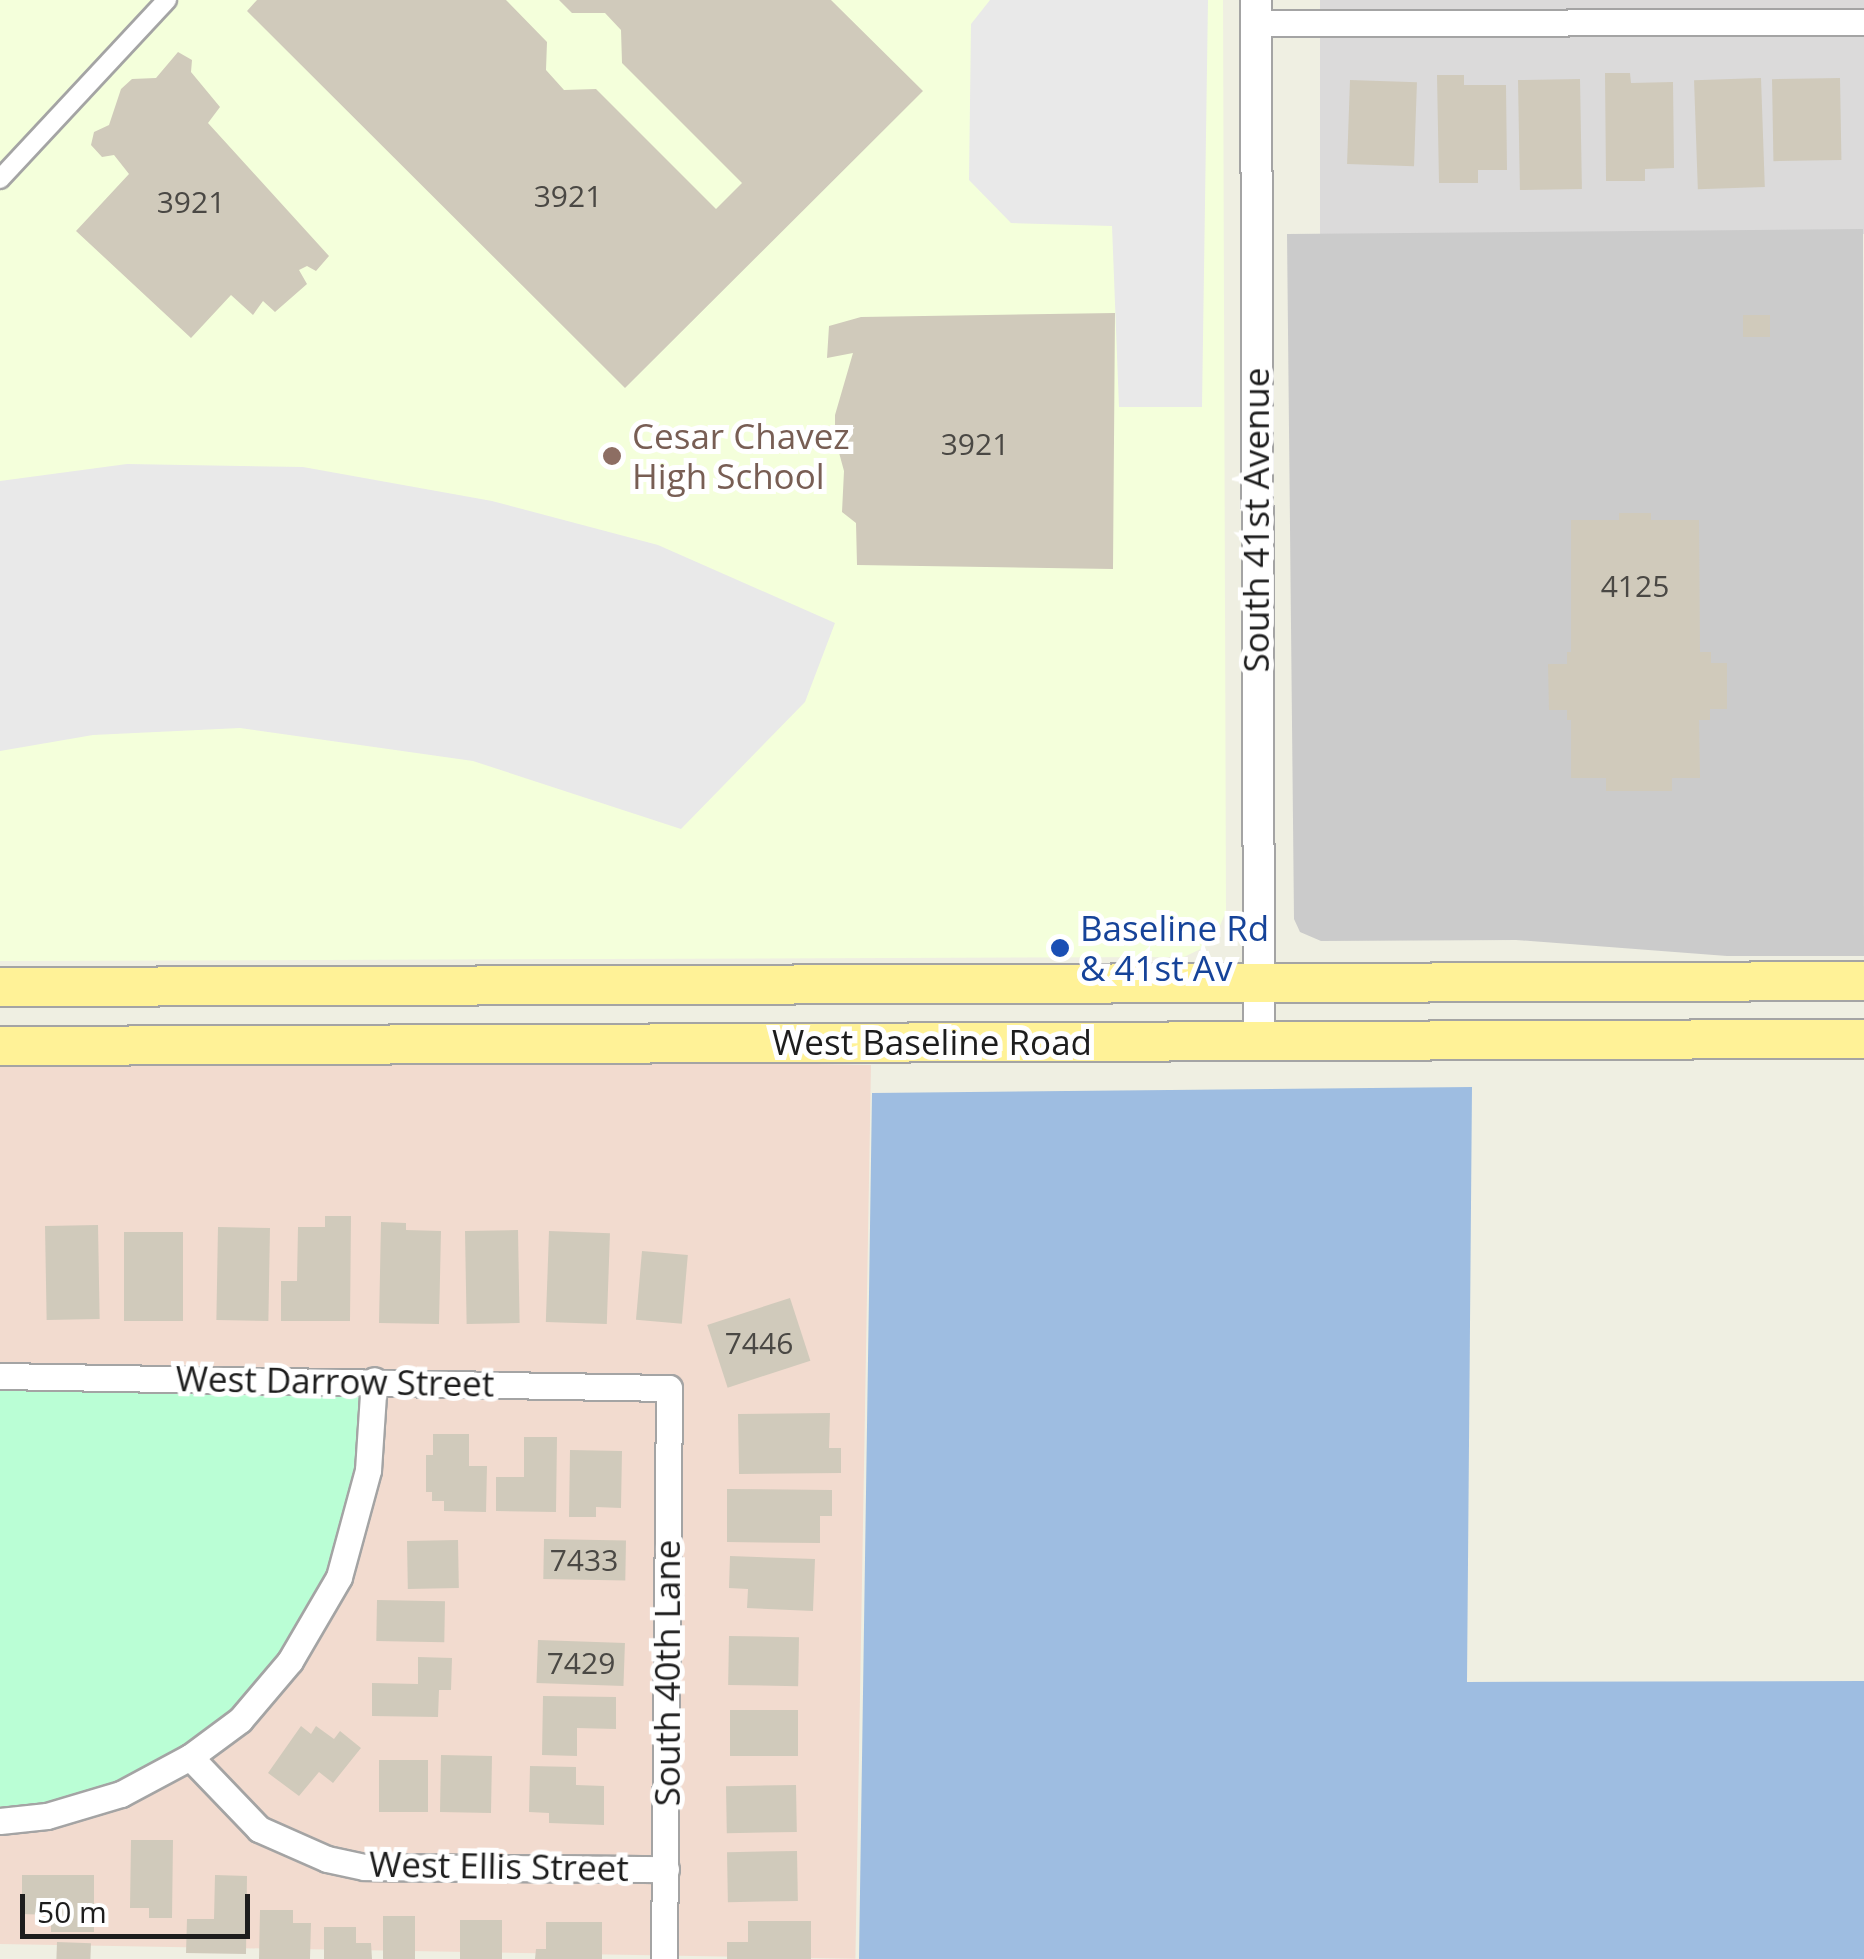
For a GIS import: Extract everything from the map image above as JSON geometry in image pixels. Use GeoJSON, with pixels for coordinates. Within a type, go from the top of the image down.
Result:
{"type":"FeatureCollection","features":[{"type":"Feature","properties":{"kind":"main road","name":"West Baseline Road"},"geometry":{"type":"LineString","coordinates":[[0,987],[1864,981]]}},
{"type":"Feature","properties":{"kind":"main road","name":"West Baseline Road"},"geometry":{"type":"LineString","coordinates":[[0,1046],[1864,1039]]}},
{"type":"Feature","properties":{"kind":"street"},"geometry":{"type":"LineString","coordinates":[[0,180],[166,0]]}},
{"type":"Feature","properties":{"kind":"street"},"geometry":{"type":"LineString","coordinates":[[1256,12],[1512,11],[1864,22]]}},
{"type":"Feature","properties":{"kind":"street","name":"South 41st Avenue"},"geometry":{"type":"LineString","coordinates":[[1256,12],[1259,1039]]}},
{"type":"Feature","properties":{"kind":"street","name":"West Darrow Street"},"geometry":{"type":"LineString","coordinates":[[0,1376],[670,1388]]}},
{"type":"Feature","properties":{"kind":"street"},"geometry":{"type":"LineString","coordinates":[[0,1821],[48,1816],[121,1794],[190,1757],[240,1720],[290,1661],[339,1577],[368,1470],[374,1380]]}},
{"type":"Feature","properties":{"kind":"street","name":"South 40th Lane"},"geometry":{"type":"LineString","coordinates":[[664,1959],[670,1388]]}},
{"type":"Feature","properties":{"kind":"street","name":"West Ellis Street"},"geometry":{"type":"LineString","coordinates":[[190,1757],[259,1828],[327,1859],[364,1866],[666,1869]]}},
{"type":"Feature","properties":{"kind":"shaded area","name":"Cesar Chavez High School"},"geometry":{"type":"Polygon","coordinates":[[[0,0],[1223,0],[1226,911],[1213,943],[1184,957],[0,961],[0,0]]]}},
{"type":"Feature","properties":{"kind":"shaded area"},"geometry":{"type":"Polygon","coordinates":[[[990,0],[1208,0],[1202,407],[1119,407],[1112,226],[1011,223],[969,180],[971,24],[990,0]]]}},
{"type":"Feature","properties":{"kind":"shaded area"},"geometry":{"type":"Polygon","coordinates":[[[1320,0],[1864,0],[1864,234],[1320,234],[1320,0]]]}},
{"type":"Feature","properties":{"kind":"shaded area"},"geometry":{"type":"Polygon","coordinates":[[[1863,229],[1864,956],[1727,956],[1516,940],[1321,941],[1300,932],[1294,919],[1287,234],[1863,229]]]}},
{"type":"Feature","properties":{"kind":"shaded area"},"geometry":{"type":"Polygon","coordinates":[[[127,464],[303,467],[492,501],[658,545],[835,623],[805,702],[681,829],[473,761],[240,728],[93,735],[0,751],[0,481],[127,464]]]}},
{"type":"Feature","properties":{"kind":"shaded area"},"geometry":{"type":"Polygon","coordinates":[[[0,1050],[871,1065],[855,1959],[0,1944],[0,1050]]]}},
{"type":"Feature","properties":{"kind":"green space"},"geometry":{"type":"Polygon","coordinates":[[[0,1376],[374,1380],[339,1577],[240,1720],[121,1794],[0,1821],[0,1376]]]}},
{"type":"Feature","properties":{"kind":"water"},"geometry":{"type":"Polygon","coordinates":[[[1472,1087],[1467,1682],[1864,1681],[1864,1959],[859,1959],[872,1093],[1472,1087]]]}},
{"type":"Feature","properties":{"kind":"building"},"geometry":{"type":"Polygon","coordinates":[[[257,0],[506,0],[547,42],[546,70],[564,90],[596,89],[716,209],[742,183],[622,63],[621,30],[605,13],[572,13],[559,0],[831,0],[923,91],[625,388],[247,11],[257,0]]]}},
{"type":"Feature","properties":{"kind":"building"},"geometry":{"type":"Polygon","coordinates":[[[178,52],[192,60],[191,72],[220,107],[208,123],[329,256],[316,271],[307,266],[299,270],[307,284],[275,312],[263,301],[253,315],[231,295],[191,338],[76,231],[129,174],[114,155],[102,157],[91,145],[94,132],[109,125],[121,89],[132,79],[156,78],[178,52]]]}},
{"type":"Feature","properties":{"kind":"building"},"geometry":{"type":"Polygon","coordinates":[[[1605,73],[1630,73],[1631,83],[1673,82],[1674,168],[1645,169],[1645,181],[1606,181],[1605,73]]]}},
{"type":"Feature","properties":{"kind":"building"},"geometry":{"type":"Polygon","coordinates":[[[1437,75],[1464,75],[1464,85],[1506,85],[1507,170],[1478,170],[1478,183],[1439,183],[1437,75]]]}},
{"type":"Feature","properties":{"kind":"building"},"geometry":{"type":"Polygon","coordinates":[[[1761,78],[1765,187],[1698,189],[1694,80],[1761,78]]]}},
{"type":"Feature","properties":{"kind":"building"},"geometry":{"type":"Polygon","coordinates":[[[1840,78],[1841,160],[1773,161],[1772,79],[1840,78]]]}},
{"type":"Feature","properties":{"kind":"building"},"geometry":{"type":"Polygon","coordinates":[[[1580,79],[1582,189],[1520,190],[1518,80],[1580,79]]]}},
{"type":"Feature","properties":{"kind":"building"},"geometry":{"type":"Polygon","coordinates":[[[1350,80],[1417,82],[1414,166],[1347,164],[1350,80]]]}},
{"type":"Feature","properties":{"kind":"building"},"geometry":{"type":"Polygon","coordinates":[[[1115,313],[1113,569],[857,565],[856,523],[842,512],[844,471],[835,438],[835,415],[853,353],[827,358],[829,326],[861,317],[1115,313]]]}},
{"type":"Feature","properties":{"kind":"building"},"geometry":{"type":"Polygon","coordinates":[[[1743,315],[1770,315],[1770,337],[1743,337],[1743,315]]]}},
{"type":"Feature","properties":{"kind":"building"},"geometry":{"type":"Polygon","coordinates":[[[1619,513],[1651,513],[1651,520],[1699,520],[1700,652],[1711,652],[1711,663],[1727,663],[1727,709],[1710,709],[1710,720],[1699,720],[1700,778],[1672,778],[1672,791],[1606,791],[1606,778],[1571,778],[1571,720],[1567,720],[1567,710],[1549,710],[1548,664],[1567,664],[1567,652],[1571,652],[1571,520],[1619,520],[1619,513]]]}},
{"type":"Feature","properties":{"kind":"building"},"geometry":{"type":"Polygon","coordinates":[[[325,1216],[351,1216],[350,1321],[281,1321],[281,1281],[297,1281],[298,1227],[325,1227],[325,1216]]]}},
{"type":"Feature","properties":{"kind":"building"},"geometry":{"type":"Polygon","coordinates":[[[381,1222],[406,1223],[406,1230],[441,1231],[439,1324],[379,1323],[381,1222]]]}},
{"type":"Feature","properties":{"kind":"building"},"geometry":{"type":"Polygon","coordinates":[[[98,1225],[100,1319],[47,1320],[45,1226],[98,1225]]]}},
{"type":"Feature","properties":{"kind":"building"},"geometry":{"type":"Polygon","coordinates":[[[218,1227],[270,1228],[268,1321],[216,1320],[218,1227]]]}},
{"type":"Feature","properties":{"kind":"building"},"geometry":{"type":"Polygon","coordinates":[[[518,1230],[520,1323],[467,1324],[465,1231],[518,1230]]]}},
{"type":"Feature","properties":{"kind":"building"},"geometry":{"type":"Polygon","coordinates":[[[549,1231],[610,1233],[607,1324],[546,1322],[549,1231]]]}},
{"type":"Feature","properties":{"kind":"building"},"geometry":{"type":"Polygon","coordinates":[[[124,1232],[183,1232],[183,1321],[124,1321],[124,1232]]]}},
{"type":"Feature","properties":{"kind":"building"},"geometry":{"type":"Polygon","coordinates":[[[642,1251],[688,1255],[682,1324],[636,1320],[642,1251]]]}},
{"type":"Feature","properties":{"kind":"building"},"geometry":{"type":"Polygon","coordinates":[[[790,1298],[810,1361],[728,1388],[707,1325],[790,1298]]]}},
{"type":"Feature","properties":{"kind":"building"},"geometry":{"type":"Polygon","coordinates":[[[830,1413],[829,1448],[841,1448],[841,1473],[739,1474],[738,1414],[830,1413]]]}},
{"type":"Feature","properties":{"kind":"building"},"geometry":{"type":"Polygon","coordinates":[[[433,1434],[469,1434],[469,1466],[487,1466],[486,1512],[444,1511],[444,1501],[432,1501],[432,1492],[426,1492],[426,1455],[433,1455],[433,1434]]]}},
{"type":"Feature","properties":{"kind":"building"},"geometry":{"type":"Polygon","coordinates":[[[524,1437],[557,1437],[556,1512],[496,1511],[496,1477],[524,1477],[524,1437]]]}},
{"type":"Feature","properties":{"kind":"building"},"geometry":{"type":"Polygon","coordinates":[[[570,1450],[622,1451],[621,1508],[596,1507],[596,1517],[569,1517],[570,1450]]]}},
{"type":"Feature","properties":{"kind":"building"},"geometry":{"type":"Polygon","coordinates":[[[727,1489],[832,1490],[832,1516],[820,1516],[820,1543],[727,1542],[727,1489]]]}},
{"type":"Feature","properties":{"kind":"building"},"geometry":{"type":"Polygon","coordinates":[[[544,1539],[626,1540],[625,1580],[543,1579],[544,1539]]]}},
{"type":"Feature","properties":{"kind":"building"},"geometry":{"type":"Polygon","coordinates":[[[458,1540],[459,1588],[408,1589],[407,1541],[458,1540]]]}},
{"type":"Feature","properties":{"kind":"building"},"geometry":{"type":"Polygon","coordinates":[[[730,1556],[815,1559],[813,1611],[747,1608],[748,1589],[729,1588],[730,1556]]]}},
{"type":"Feature","properties":{"kind":"building"},"geometry":{"type":"Polygon","coordinates":[[[377,1600],[445,1601],[444,1642],[376,1641],[377,1600]]]}},
{"type":"Feature","properties":{"kind":"building"},"geometry":{"type":"Polygon","coordinates":[[[729,1636],[799,1637],[798,1686],[728,1685],[729,1636]]]}},
{"type":"Feature","properties":{"kind":"building"},"geometry":{"type":"Polygon","coordinates":[[[538,1640],[625,1643],[623,1686],[536,1683],[538,1640]]]}},
{"type":"Feature","properties":{"kind":"building"},"geometry":{"type":"Polygon","coordinates":[[[418,1657],[452,1658],[451,1690],[439,1690],[438,1717],[372,1716],[372,1683],[418,1684],[418,1657]]]}},
{"type":"Feature","properties":{"kind":"building"},"geometry":{"type":"Polygon","coordinates":[[[543,1696],[616,1697],[616,1729],[577,1728],[577,1756],[542,1755],[543,1696]]]}},
{"type":"Feature","properties":{"kind":"building"},"geometry":{"type":"Polygon","coordinates":[[[730,1710],[798,1710],[798,1756],[730,1756],[730,1710]]]}},
{"type":"Feature","properties":{"kind":"building"},"geometry":{"type":"Polygon","coordinates":[[[301,1726],[311,1734],[316,1726],[334,1739],[340,1731],[361,1748],[333,1783],[319,1772],[299,1796],[268,1773],[301,1726]]]}},
{"type":"Feature","properties":{"kind":"building"},"geometry":{"type":"Polygon","coordinates":[[[441,1755],[492,1756],[491,1813],[440,1812],[441,1755]]]}},
{"type":"Feature","properties":{"kind":"building"},"geometry":{"type":"Polygon","coordinates":[[[379,1760],[428,1760],[428,1812],[379,1812],[379,1760]]]}},
{"type":"Feature","properties":{"kind":"building"},"geometry":{"type":"Polygon","coordinates":[[[530,1766],[576,1767],[576,1785],[604,1786],[604,1825],[549,1823],[549,1813],[529,1812],[530,1766]]]}},
{"type":"Feature","properties":{"kind":"building"},"geometry":{"type":"Polygon","coordinates":[[[796,1785],[797,1832],[727,1833],[726,1786],[796,1785]]]}},
{"type":"Feature","properties":{"kind":"building"},"geometry":{"type":"Polygon","coordinates":[[[131,1840],[173,1840],[172,1918],[149,1918],[149,1908],[130,1908],[131,1840]]]}},
{"type":"Feature","properties":{"kind":"building"},"geometry":{"type":"Polygon","coordinates":[[[797,1851],[798,1901],[728,1902],[727,1852],[797,1851]]]}},
{"type":"Feature","properties":{"kind":"building"},"geometry":{"type":"Polygon","coordinates":[[[22,1875],[94,1875],[94,1932],[51,1932],[51,1915],[22,1914],[22,1875]]]}},
{"type":"Feature","properties":{"kind":"building"},"geometry":{"type":"Polygon","coordinates":[[[215,1875],[247,1876],[246,1954],[186,1953],[187,1919],[214,1919],[215,1875]]]}},
{"type":"Feature","properties":{"kind":"building"},"geometry":{"type":"Polygon","coordinates":[[[260,1910],[293,1910],[293,1923],[311,1923],[310,1959],[259,1959],[260,1910]]]}},
{"type":"Feature","properties":{"kind":"building"},"geometry":{"type":"Polygon","coordinates":[[[383,1916],[415,1916],[415,1959],[383,1959],[383,1916]]]}},
{"type":"Feature","properties":{"kind":"building"},"geometry":{"type":"Polygon","coordinates":[[[460,1920],[502,1920],[502,1959],[460,1959],[460,1920]]]}},
{"type":"Feature","properties":{"kind":"building"},"geometry":{"type":"Polygon","coordinates":[[[748,1921],[811,1921],[811,1959],[727,1959],[727,1942],[748,1942],[748,1921]]]}},
{"type":"Feature","properties":{"kind":"building"},"geometry":{"type":"Polygon","coordinates":[[[546,1922],[602,1922],[602,1959],[535,1959],[536,1949],[546,1949],[546,1922]]]}},
{"type":"Feature","properties":{"kind":"building"},"geometry":{"type":"Polygon","coordinates":[[[324,1927],[356,1927],[356,1943],[371,1943],[372,1959],[324,1959],[324,1927]]]}},
{"type":"Feature","properties":{"kind":"building"},"geometry":{"type":"Polygon","coordinates":[[[57,1942],[91,1943],[90,1959],[56,1959],[57,1942]]]}},
{"type":"Feature","properties":{"kind":"place","name":"Cesar Chavez High School"},"geometry":{"type":"Point","coordinates":[612,456]}},
{"type":"Feature","properties":{"kind":"place","name":"Baseline Rd & 41st Av"},"geometry":{"type":"Point","coordinates":[1060,948]}}]}
